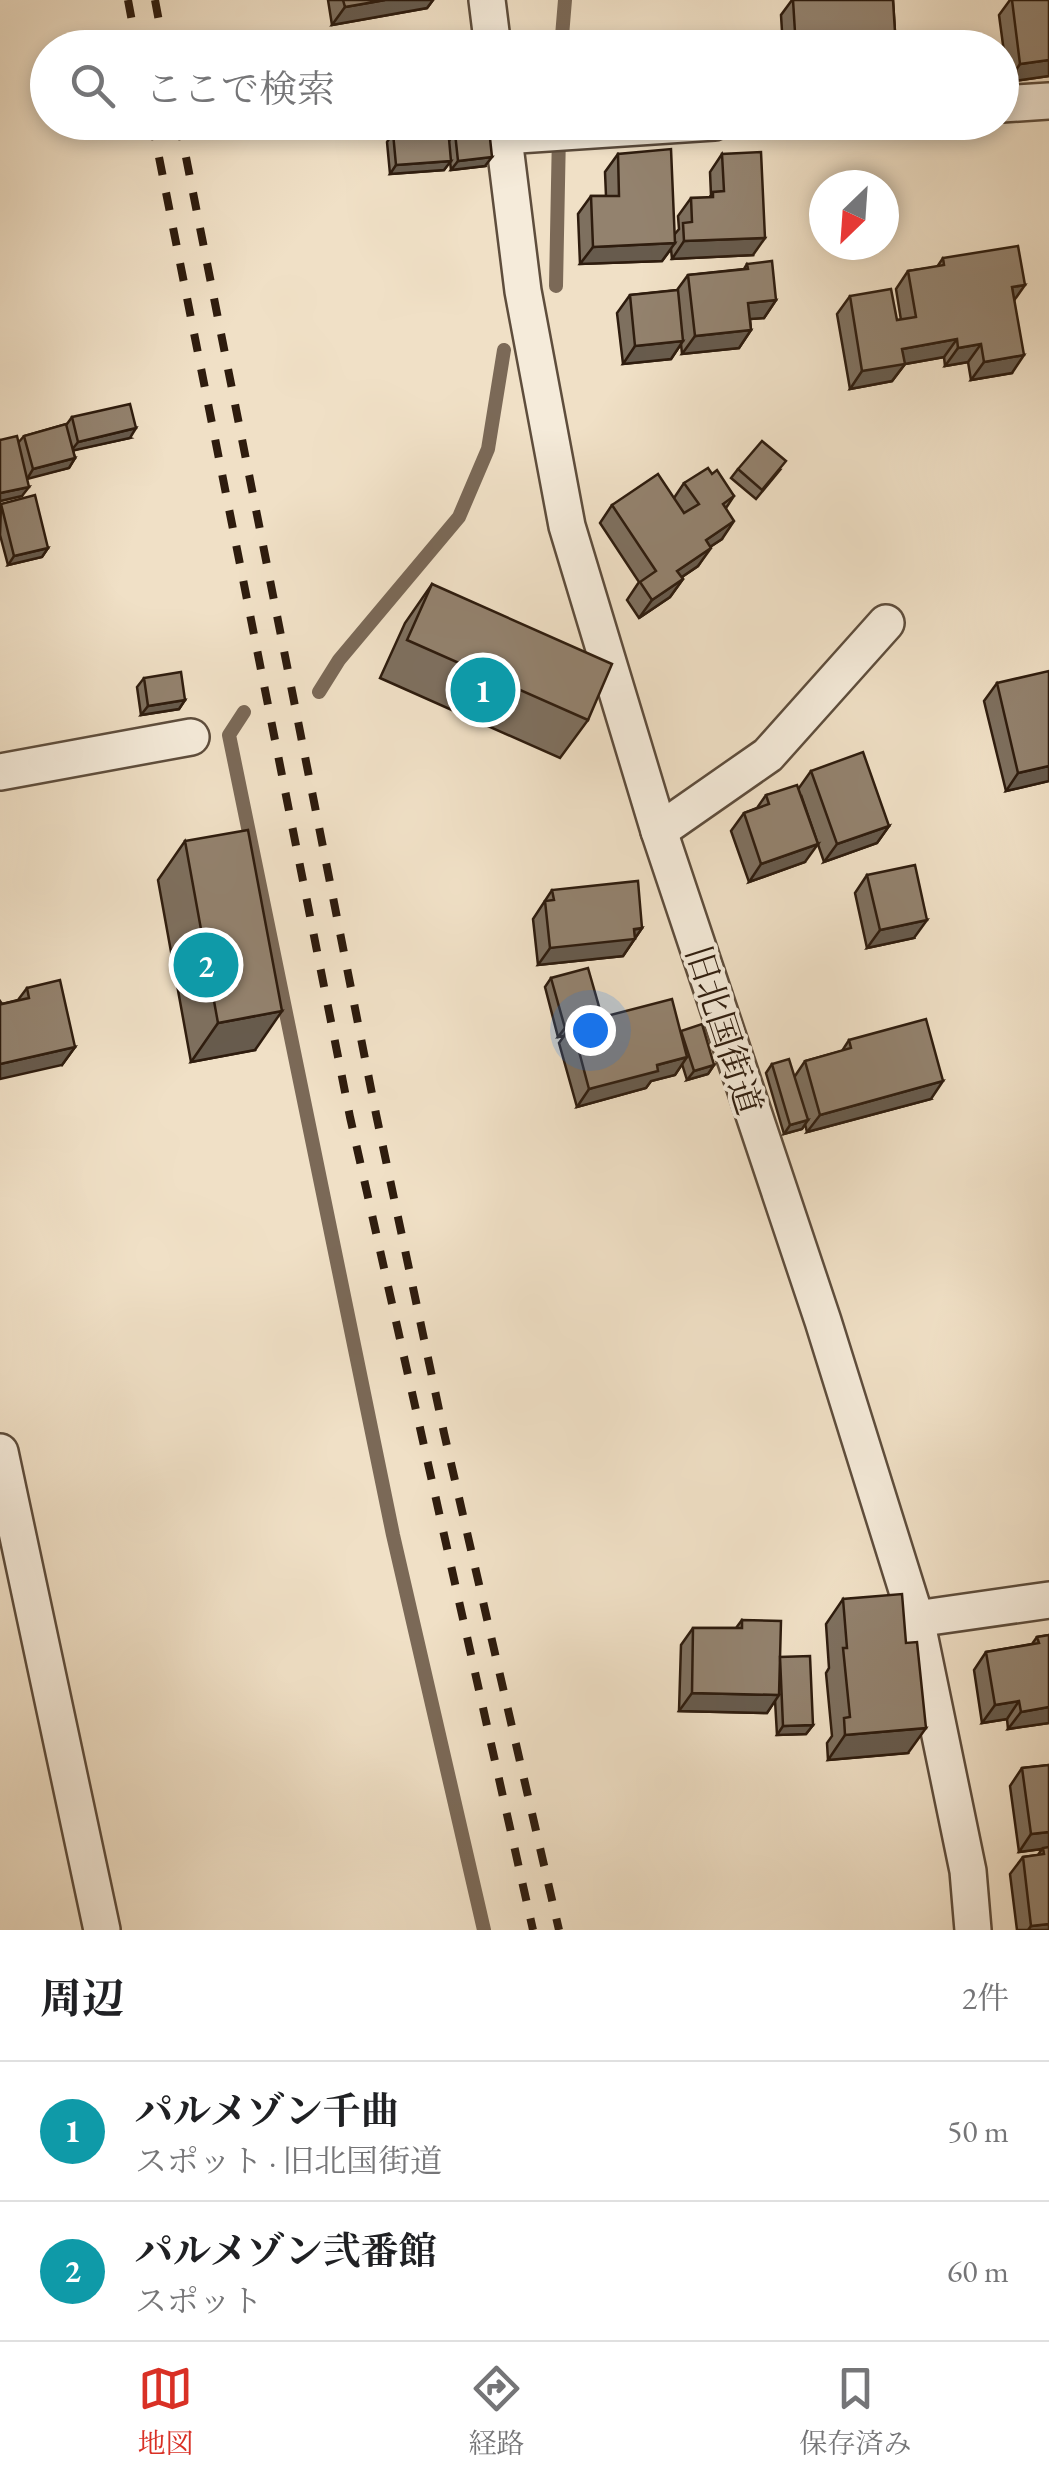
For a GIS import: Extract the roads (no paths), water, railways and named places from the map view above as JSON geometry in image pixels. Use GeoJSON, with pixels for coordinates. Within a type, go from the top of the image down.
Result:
{"type":"FeatureCollection","features":[{"type":"Feature","properties":{"kind":"street"},"geometry":{"type":"LineString","coordinates":[[487,0],[490,30]]}},
{"type":"Feature","properties":{"kind":"street"},"geometry":{"type":"LineString","coordinates":[[1019,103],[1049,101]]}},
{"type":"Feature","properties":{"kind":"street","name":"旧北国街道"},"geometry":{"type":"LineString","coordinates":[[515,140],[523,292],[567,526],[659,831],[835,1357],[916,1619],[968,1871],[973,1930]]}},
{"type":"Feature","properties":{"kind":"street"},"geometry":{"type":"LineString","coordinates":[[659,831],[768,755],[886,623]]}},
{"type":"Feature","properties":{"kind":"street"},"geometry":{"type":"LineString","coordinates":[[0,772],[191,738]]}},
{"type":"Feature","properties":{"kind":"street"},"geometry":{"type":"LineString","coordinates":[[0,1452],[102,1930]]}},
{"type":"Feature","properties":{"kind":"street"},"geometry":{"type":"LineString","coordinates":[[916,1619],[1049,1600]]}},
{"type":"Feature","properties":{"kind":"waterway"},"geometry":{"type":"LineString","coordinates":[[562,30],[565,0]]}},
{"type":"Feature","properties":{"kind":"waterway"},"geometry":{"type":"LineString","coordinates":[[556,286],[559,140]]}},
{"type":"Feature","properties":{"kind":"waterway"},"geometry":{"type":"LineString","coordinates":[[319,692],[339,660],[459,517],[488,449],[504,350]]}},
{"type":"Feature","properties":{"kind":"waterway"},"geometry":{"type":"LineString","coordinates":[[244,712],[229,735],[393,1535],[484,1930]]}},
{"type":"Feature","properties":{"kind":"railway"},"geometry":{"type":"LineString","coordinates":[[128,0],[134,30]]}},
{"type":"Feature","properties":{"kind":"railway"},"geometry":{"type":"LineString","coordinates":[[155,0],[161,30]]}},
{"type":"Feature","properties":{"kind":"railway"},"geometry":{"type":"LineString","coordinates":[[156,140],[350,1117],[533,1930]]}},
{"type":"Feature","properties":{"kind":"railway"},"geometry":{"type":"LineString","coordinates":[[183,140],[376,1114],[444,1433],[559,1930]]}},
{"type":"Feature","properties":{"kind":"place","name":"パルメゾン千曲"},"geometry":{"type":"Point","coordinates":[483,690]}},
{"type":"Feature","properties":{"kind":"place","name":"パルメゾン弐番館"},"geometry":{"type":"Point","coordinates":[206,965]}}]}
